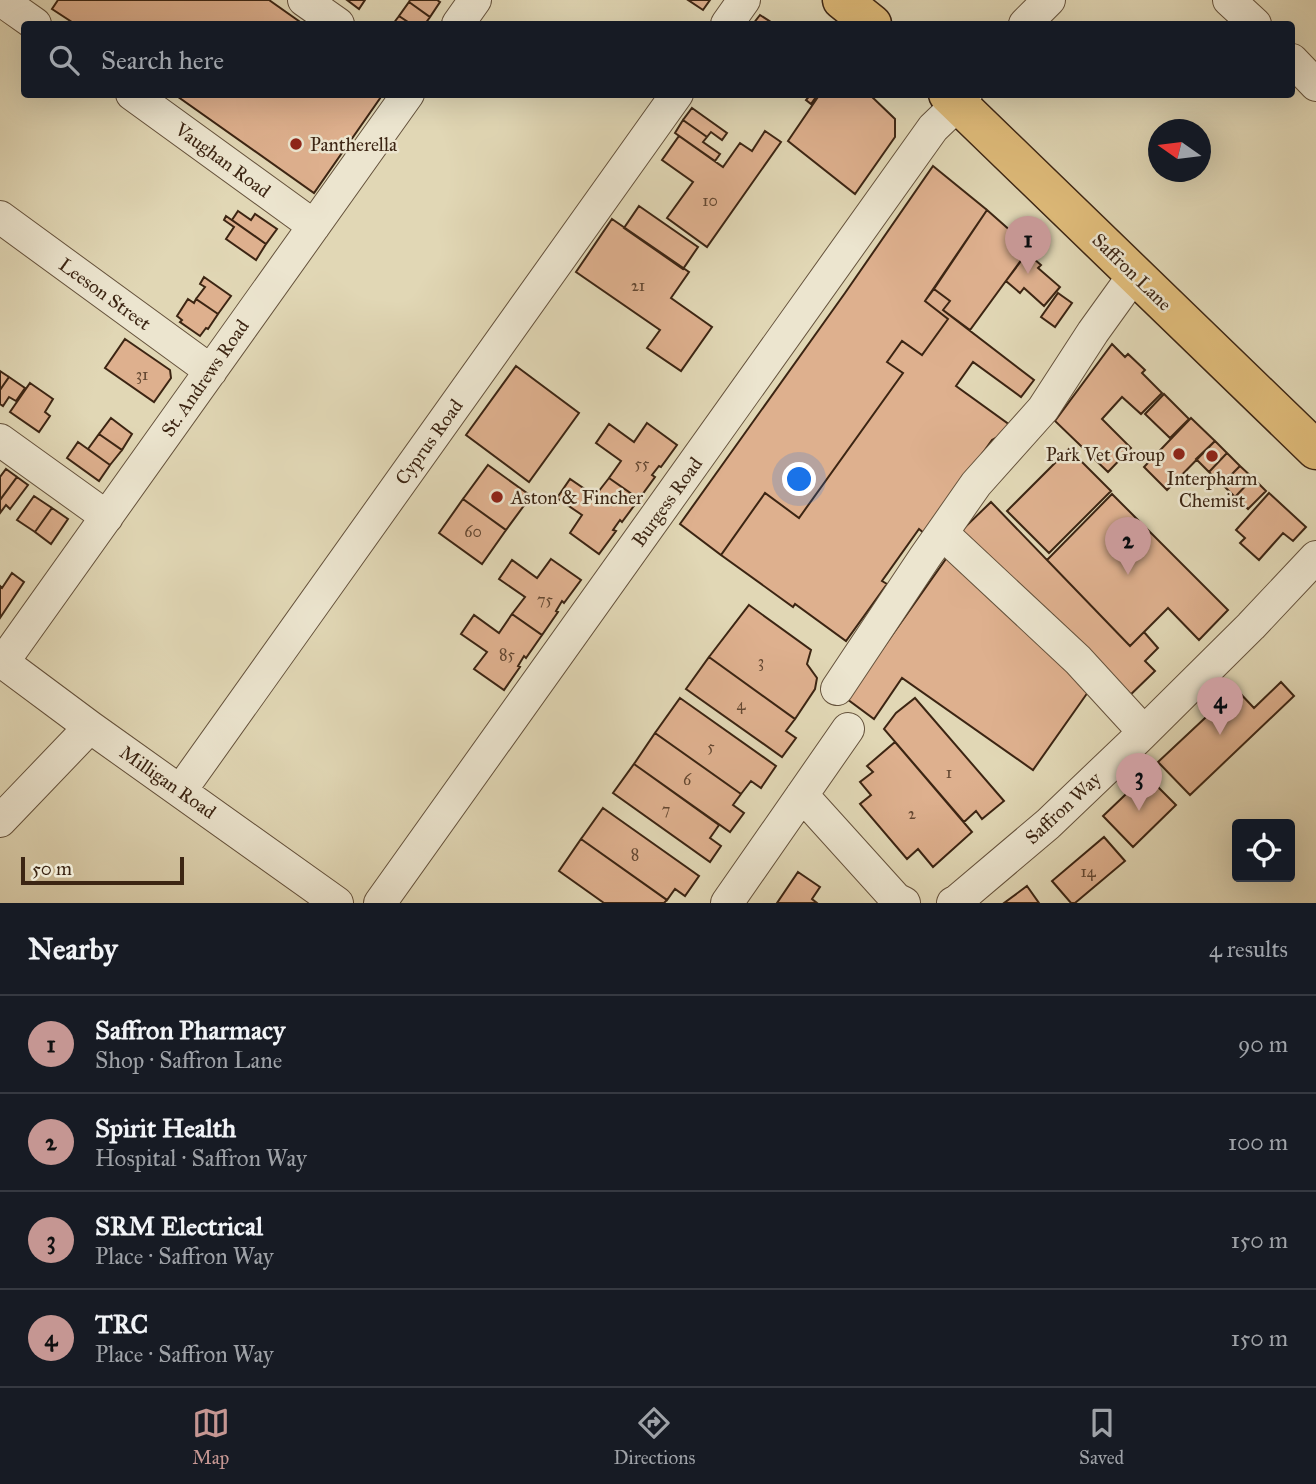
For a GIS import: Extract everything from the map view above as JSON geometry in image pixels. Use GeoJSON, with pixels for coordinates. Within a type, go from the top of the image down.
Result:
{"type":"FeatureCollection","features":[{"type":"Feature","properties":{"kind":"main road"},"geometry":{"type":"LineString","coordinates":[[842,0],[868,21]]}},
{"type":"Feature","properties":{"kind":"main road","name":"Saffron Lane"},"geometry":{"type":"LineString","coordinates":[[957,98],[1134,275],[1316,450]]}},
{"type":"Feature","properties":{"kind":"street"},"geometry":{"type":"LineString","coordinates":[[1,0],[31,21]]}},
{"type":"Feature","properties":{"kind":"street"},"geometry":{"type":"LineString","coordinates":[[304,0],[334,21]]}},
{"type":"Feature","properties":{"kind":"street"},"geometry":{"type":"LineString","coordinates":[[459,21],[475,0]]}},
{"type":"Feature","properties":{"kind":"street"},"geometry":{"type":"LineString","coordinates":[[728,21],[744,0]]}},
{"type":"Feature","properties":{"kind":"street"},"geometry":{"type":"LineString","coordinates":[[1029,21],[1049,0]]}},
{"type":"Feature","properties":{"kind":"street"},"geometry":{"type":"LineString","coordinates":[[1229,0],[1252,21]]}},
{"type":"Feature","properties":{"kind":"street"},"geometry":{"type":"LineString","coordinates":[[1295,63],[1316,85]]}},
{"type":"Feature","properties":{"kind":"street","name":"Vaughan Road"},"geometry":{"type":"LineString","coordinates":[[138,98],[314,226]]}},
{"type":"Feature","properties":{"kind":"street","name":"St. Andrews Road"},"geometry":{"type":"LineString","coordinates":[[2,661],[405,98]]}},
{"type":"Feature","properties":{"kind":"street","name":"Cyprus Road"},"geometry":{"type":"LineString","coordinates":[[181,790],[674,98]]}},
{"type":"Feature","properties":{"kind":"street","name":"Burgess Road"},"geometry":{"type":"LineString","coordinates":[[380,903],[957,98]]}},
{"type":"Feature","properties":{"kind":"street","name":"Leeson Street"},"geometry":{"type":"LineString","coordinates":[[0,217],[211,371]]}},
{"type":"Feature","properties":{"kind":"street"},"geometry":{"type":"LineString","coordinates":[[837,689],[976,485],[1044,409],[1093,332],[1134,275]]}},
{"type":"Feature","properties":{"kind":"street"},"geometry":{"type":"LineString","coordinates":[[0,440],[107,517]]}},
{"type":"Feature","properties":{"kind":"street"},"geometry":{"type":"LineString","coordinates":[[942,533],[1078,660],[1144,732]]}},
{"type":"Feature","properties":{"kind":"street","name":"Saffron Way"},"geometry":{"type":"LineString","coordinates":[[953,903],[1048,824],[1144,732],[1316,557]]}},
{"type":"Feature","properties":{"kind":"street","name":"Milligan Road"},"geometry":{"type":"LineString","coordinates":[[2,661],[337,903]]}},
{"type":"Feature","properties":{"kind":"street"},"geometry":{"type":"LineString","coordinates":[[0,821],[90,727]]}},
{"type":"Feature","properties":{"kind":"street"},"geometry":{"type":"LineString","coordinates":[[727,903],[848,729]]}},
{"type":"Feature","properties":{"kind":"street"},"geometry":{"type":"LineString","coordinates":[[802,795],[896,898],[904,903]]}},
{"type":"Feature","properties":{"kind":"building"},"geometry":{"type":"Polygon","coordinates":[[[58,0],[269,0],[299,21],[70,21],[52,9],[58,0]]]}},
{"type":"Feature","properties":{"kind":"building"},"geometry":{"type":"Polygon","coordinates":[[[347,0],[365,0],[359,9],[347,0]]]}},
{"type":"Feature","properties":{"kind":"building"},"geometry":{"type":"Polygon","coordinates":[[[688,0],[710,0],[703,10],[688,0]]]}},
{"type":"Feature","properties":{"kind":"building"},"geometry":{"type":"Polygon","coordinates":[[[409,2],[440,2],[430,17],[409,2]]]}},
{"type":"Feature","properties":{"kind":"building"},"geometry":{"type":"Polygon","coordinates":[[[409,2],[430,17],[427,21],[406,21],[399,16],[409,2]]]}},
{"type":"Feature","properties":{"kind":"building"},"geometry":{"type":"Polygon","coordinates":[[[760,15],[769,21],[755,21],[760,15]]]}},
{"type":"Feature","properties":{"kind":"building","name":"Pantherella"},"geometry":{"type":"Polygon","coordinates":[[[180,98],[380,98],[314,193],[180,98]]]}},
{"type":"Feature","properties":{"kind":"building"},"geometry":{"type":"Polygon","coordinates":[[[808,98],[815,98],[811,104],[806,100],[808,98]]]}},
{"type":"Feature","properties":{"kind":"building"},"geometry":{"type":"Polygon","coordinates":[[[817,98],[873,98],[895,119],[895,137],[855,194],[788,141],[817,98]]]}},
{"type":"Feature","properties":{"kind":"building"},"geometry":{"type":"Polygon","coordinates":[[[692,108],[727,133],[722,140],[711,132],[707,137],[683,120],[692,108]]]}},
{"type":"Feature","properties":{"kind":"building"},"geometry":{"type":"Polygon","coordinates":[[[683,120],[707,137],[703,142],[720,154],[715,161],[675,133],[683,120]]]}},
{"type":"Feature","properties":{"kind":"building"},"geometry":{"type":"Polygon","coordinates":[[[765,131],[781,142],[707,247],[667,218],[693,182],[662,160],[679,136],[723,167],[740,143],[752,151],[765,131]]]}},
{"type":"Feature","properties":{"kind":"building"},"geometry":{"type":"Polygon","coordinates":[[[933,166],[987,210],[925,301],[948,319],[922,355],[902,341],[887,362],[903,373],[799,518],[765,493],[721,555],[680,524],[933,166]]]}},
{"type":"Feature","properties":{"kind":"building"},"geometry":{"type":"Polygon","coordinates":[[[639,206],[698,247],[683,269],[624,228],[639,206]]]}},
{"type":"Feature","properties":{"kind":"building"},"geometry":{"type":"Polygon","coordinates":[[[987,210],[1030,248],[970,330],[943,310],[950,301],[934,289],[987,210]]]}},
{"type":"Feature","properties":{"kind":"building"},"geometry":{"type":"Polygon","coordinates":[[[238,211],[251,220],[255,214],[277,229],[266,244],[232,220],[238,211]]]}},
{"type":"Feature","properties":{"kind":"building"},"geometry":{"type":"Polygon","coordinates":[[[226,216],[266,244],[256,260],[226,239],[234,227],[224,220],[226,216]]]}},
{"type":"Feature","properties":{"kind":"building"},"geometry":{"type":"Polygon","coordinates":[[[612,219],[689,272],[671,298],[712,327],[681,371],[647,348],[660,330],[576,272],[612,219]]]}},
{"type":"Feature","properties":{"kind":"building"},"geometry":{"type":"Polygon","coordinates":[[[1027,253],[1041,265],[1038,268],[1060,287],[1044,306],[1024,288],[1020,293],[1006,281],[1027,253]]]}},
{"type":"Feature","properties":{"kind":"building"},"geometry":{"type":"Polygon","coordinates":[[[204,277],[231,296],[218,314],[196,299],[205,287],[200,284],[204,277]]]}},
{"type":"Feature","properties":{"kind":"building"},"geometry":{"type":"Polygon","coordinates":[[[934,289],[950,301],[943,310],[1034,380],[1021,397],[973,362],[956,386],[1014,428],[992,440],[925,534],[919,529],[882,581],[887,584],[846,641],[721,555],[765,493],[799,518],[903,373],[887,362],[902,341],[922,355],[948,319],[925,301],[934,289]]]}},
{"type":"Feature","properties":{"kind":"building"},"geometry":{"type":"Polygon","coordinates":[[[1058,293],[1072,303],[1055,327],[1041,317],[1058,293]]]}},
{"type":"Feature","properties":{"kind":"building"},"geometry":{"type":"Polygon","coordinates":[[[188,299],[194,303],[196,299],[218,314],[200,336],[180,322],[182,320],[177,316],[188,299]]]}},
{"type":"Feature","properties":{"kind":"building"},"geometry":{"type":"Polygon","coordinates":[[[125,339],[170,370],[171,378],[154,402],[105,368],[125,339]]]}},
{"type":"Feature","properties":{"kind":"building"},"geometry":{"type":"Polygon","coordinates":[[[1112,344],[1125,357],[1128,354],[1145,370],[1142,373],[1162,393],[1141,414],[1122,397],[1102,419],[1131,448],[1108,472],[1055,421],[1112,344]]]}},
{"type":"Feature","properties":{"kind":"building"},"geometry":{"type":"Polygon","coordinates":[[[516,366],[579,413],[529,482],[466,435],[516,366]]]}},
{"type":"Feature","properties":{"kind":"building"},"geometry":{"type":"Polygon","coordinates":[[[0,371],[9,377],[0,390],[0,371]]]}},
{"type":"Feature","properties":{"kind":"building"},"geometry":{"type":"Polygon","coordinates":[[[9,377],[25,388],[16,401],[9,397],[3,406],[0,404],[0,390],[9,377]]]}},
{"type":"Feature","properties":{"kind":"building"},"geometry":{"type":"Polygon","coordinates":[[[30,383],[53,399],[45,412],[50,416],[39,432],[10,412],[30,383]]]}},
{"type":"Feature","properties":{"kind":"building"},"geometry":{"type":"Polygon","coordinates":[[[1164,394],[1189,419],[1170,438],[1145,414],[1164,394]]]}},
{"type":"Feature","properties":{"kind":"building"},"geometry":{"type":"Polygon","coordinates":[[[111,418],[132,434],[122,450],[99,434],[111,418]]]}},
{"type":"Feature","properties":{"kind":"building","name":"Park Vet Group"},"geometry":{"type":"Polygon","coordinates":[[[1191,418],[1215,441],[1167,490],[1144,467],[1191,418]]]}},
{"type":"Feature","properties":{"kind":"building"},"geometry":{"type":"Polygon","coordinates":[[[647,423],[677,445],[652,475],[655,477],[639,499],[609,478],[621,461],[596,443],[609,424],[634,442],[647,423]]]}},
{"type":"Feature","properties":{"kind":"building"},"geometry":{"type":"Polygon","coordinates":[[[99,434],[122,450],[110,465],[88,449],[99,434]]]}},
{"type":"Feature","properties":{"kind":"building","name":"Interpharm Chemist"},"geometry":{"type":"Polygon","coordinates":[[[1215,441],[1227,453],[1209,472],[1196,459],[1215,441]]]}},
{"type":"Feature","properties":{"kind":"building"},"geometry":{"type":"Polygon","coordinates":[[[78,442],[110,465],[99,481],[67,458],[78,442]]]}},
{"type":"Feature","properties":{"kind":"building"},"geometry":{"type":"Polygon","coordinates":[[[1069,449],[1111,491],[1049,553],[1007,511],[1069,449]]]}},
{"type":"Feature","properties":{"kind":"building"},"geometry":{"type":"Polygon","coordinates":[[[1227,453],[1240,466],[1222,484],[1209,472],[1227,453]]]}},
{"type":"Feature","properties":{"kind":"building","name":"Aston & Fincher"},"geometry":{"type":"Polygon","coordinates":[[[488,465],[531,496],[506,530],[463,499],[488,465]]]}},
{"type":"Feature","properties":{"kind":"building"},"geometry":{"type":"Polygon","coordinates":[[[1240,466],[1253,478],[1235,497],[1222,484],[1240,466]]]}},
{"type":"Feature","properties":{"kind":"building"},"geometry":{"type":"Polygon","coordinates":[[[6,469],[17,477],[0,500],[0,477],[6,469]]]}},
{"type":"Feature","properties":{"kind":"building"},"geometry":{"type":"Polygon","coordinates":[[[17,477],[28,485],[10,509],[6,505],[0,513],[0,500],[17,477]]]}},
{"type":"Feature","properties":{"kind":"building"},"geometry":{"type":"Polygon","coordinates":[[[609,478],[639,499],[622,522],[620,520],[613,530],[616,531],[599,554],[570,533],[582,515],[557,498],[570,479],[595,496],[609,478]]]}},
{"type":"Feature","properties":{"kind":"building"},"geometry":{"type":"Polygon","coordinates":[[[1253,478],[1266,491],[1248,509],[1235,497],[1253,478]]]}},
{"type":"Feature","properties":{"kind":"building"},"geometry":{"type":"Polygon","coordinates":[[[1269,493],[1306,527],[1293,541],[1283,533],[1259,560],[1240,543],[1245,538],[1236,530],[1269,493]]]}},
{"type":"Feature","properties":{"kind":"building"},"geometry":{"type":"Polygon","coordinates":[[[1112,494],[1228,610],[1199,640],[1168,608],[1130,646],[1047,560],[1112,494]]]}},
{"type":"Feature","properties":{"kind":"building"},"geometry":{"type":"Polygon","coordinates":[[[34,496],[52,508],[35,532],[17,520],[34,496]]]}},
{"type":"Feature","properties":{"kind":"building"},"geometry":{"type":"Polygon","coordinates":[[[463,499],[506,530],[482,564],[439,533],[463,499]]]}},
{"type":"Feature","properties":{"kind":"building"},"geometry":{"type":"Polygon","coordinates":[[[991,502],[1130,646],[1144,632],[1158,648],[1145,661],[1155,671],[1125,700],[961,531],[991,502]]]}},
{"type":"Feature","properties":{"kind":"building"},"geometry":{"type":"Polygon","coordinates":[[[52,508],[68,519],[51,544],[35,532],[52,508]]]}},
{"type":"Feature","properties":{"kind":"building"},"geometry":{"type":"Polygon","coordinates":[[[948,556],[1093,685],[1033,770],[902,678],[874,719],[847,699],[948,556]]]}},
{"type":"Feature","properties":{"kind":"building"},"geometry":{"type":"Polygon","coordinates":[[[551,559],[581,580],[564,603],[562,601],[556,611],[558,612],[542,635],[512,614],[525,597],[499,579],[512,560],[537,578],[551,559]]]}},
{"type":"Feature","properties":{"kind":"building"},"geometry":{"type":"Polygon","coordinates":[[[12,573],[24,582],[0,618],[0,586],[2,588],[12,573]]]}},
{"type":"Feature","properties":{"kind":"building"},"geometry":{"type":"Polygon","coordinates":[[[749,605],[811,650],[807,664],[817,678],[815,689],[795,719],[709,657],[749,605]]]}},
{"type":"Feature","properties":{"kind":"building"},"geometry":{"type":"Polygon","coordinates":[[[512,614],[542,635],[526,658],[524,656],[518,666],[520,667],[504,690],[474,669],[487,652],[461,634],[474,615],[499,633],[512,614]]]}},
{"type":"Feature","properties":{"kind":"building"},"geometry":{"type":"Polygon","coordinates":[[[709,657],[795,719],[786,731],[796,738],[782,757],[686,689],[709,657]]]}},
{"type":"Feature","properties":{"kind":"building"},"geometry":{"type":"Polygon","coordinates":[[[1281,682],[1294,696],[1190,795],[1158,762],[1236,689],[1254,708],[1281,682]]]}},
{"type":"Feature","properties":{"kind":"building"},"geometry":{"type":"Polygon","coordinates":[[[680,698],[776,766],[761,788],[751,781],[741,794],[655,733],[680,698]]]}},
{"type":"Feature","properties":{"kind":"building"},"geometry":{"type":"Polygon","coordinates":[[[915,698],[1004,801],[982,819],[976,811],[964,822],[884,729],[896,713],[915,698]]]}},
{"type":"Feature","properties":{"kind":"building"},"geometry":{"type":"Polygon","coordinates":[[[655,733],[741,794],[733,805],[744,813],[730,832],[634,764],[655,733]]]}},
{"type":"Feature","properties":{"kind":"building"},"geometry":{"type":"Polygon","coordinates":[[[895,742],[972,832],[933,867],[918,849],[907,859],[860,804],[871,795],[860,782],[873,772],[867,766],[895,742]]]}},
{"type":"Feature","properties":{"kind":"building"},"geometry":{"type":"Polygon","coordinates":[[[634,764],[719,825],[710,838],[721,846],[710,862],[613,793],[634,764]]]}},
{"type":"Feature","properties":{"kind":"building"},"geometry":{"type":"Polygon","coordinates":[[[1146,775],[1176,805],[1133,847],[1103,816],[1146,775]]]}},
{"type":"Feature","properties":{"kind":"building"},"geometry":{"type":"Polygon","coordinates":[[[603,808],[699,876],[685,896],[675,889],[667,900],[581,839],[603,808]]]}},
{"type":"Feature","properties":{"kind":"building"},"geometry":{"type":"Polygon","coordinates":[[[1104,837],[1125,861],[1075,903],[1071,903],[1052,881],[1104,837]]]}},
{"type":"Feature","properties":{"kind":"building"},"geometry":{"type":"Polygon","coordinates":[[[581,839],[667,900],[664,903],[604,903],[559,871],[581,839]]]}},
{"type":"Feature","properties":{"kind":"building"},"geometry":{"type":"Polygon","coordinates":[[[798,872],[820,887],[812,899],[817,903],[777,903],[798,872]]]}},
{"type":"Feature","properties":{"kind":"building"},"geometry":{"type":"Polygon","coordinates":[[[1027,886],[1039,903],[1004,903],[1027,886]]]}},
{"type":"Feature","properties":{"kind":"place","name":"Pantherella"},"geometry":{"type":"Point","coordinates":[296,144]}},
{"type":"Feature","properties":{"kind":"place","name":"Saffron Pharmacy"},"geometry":{"type":"Point","coordinates":[1028,274]}},
{"type":"Feature","properties":{"kind":"place","name":"Park Vet Group"},"geometry":{"type":"Point","coordinates":[1179,454]}},
{"type":"Feature","properties":{"kind":"place","name":"Interpharm Chemist"},"geometry":{"type":"Point","coordinates":[1212,456]}},
{"type":"Feature","properties":{"kind":"place","name":"Aston & Fincher"},"geometry":{"type":"Point","coordinates":[497,497]}},
{"type":"Feature","properties":{"kind":"place","name":"Spirit Health"},"geometry":{"type":"Point","coordinates":[1128,575]}},
{"type":"Feature","properties":{"kind":"place","name":"TRC"},"geometry":{"type":"Point","coordinates":[1220,735]}},
{"type":"Feature","properties":{"kind":"place","name":"SRM Electrical"},"geometry":{"type":"Point","coordinates":[1139,811]}}]}
